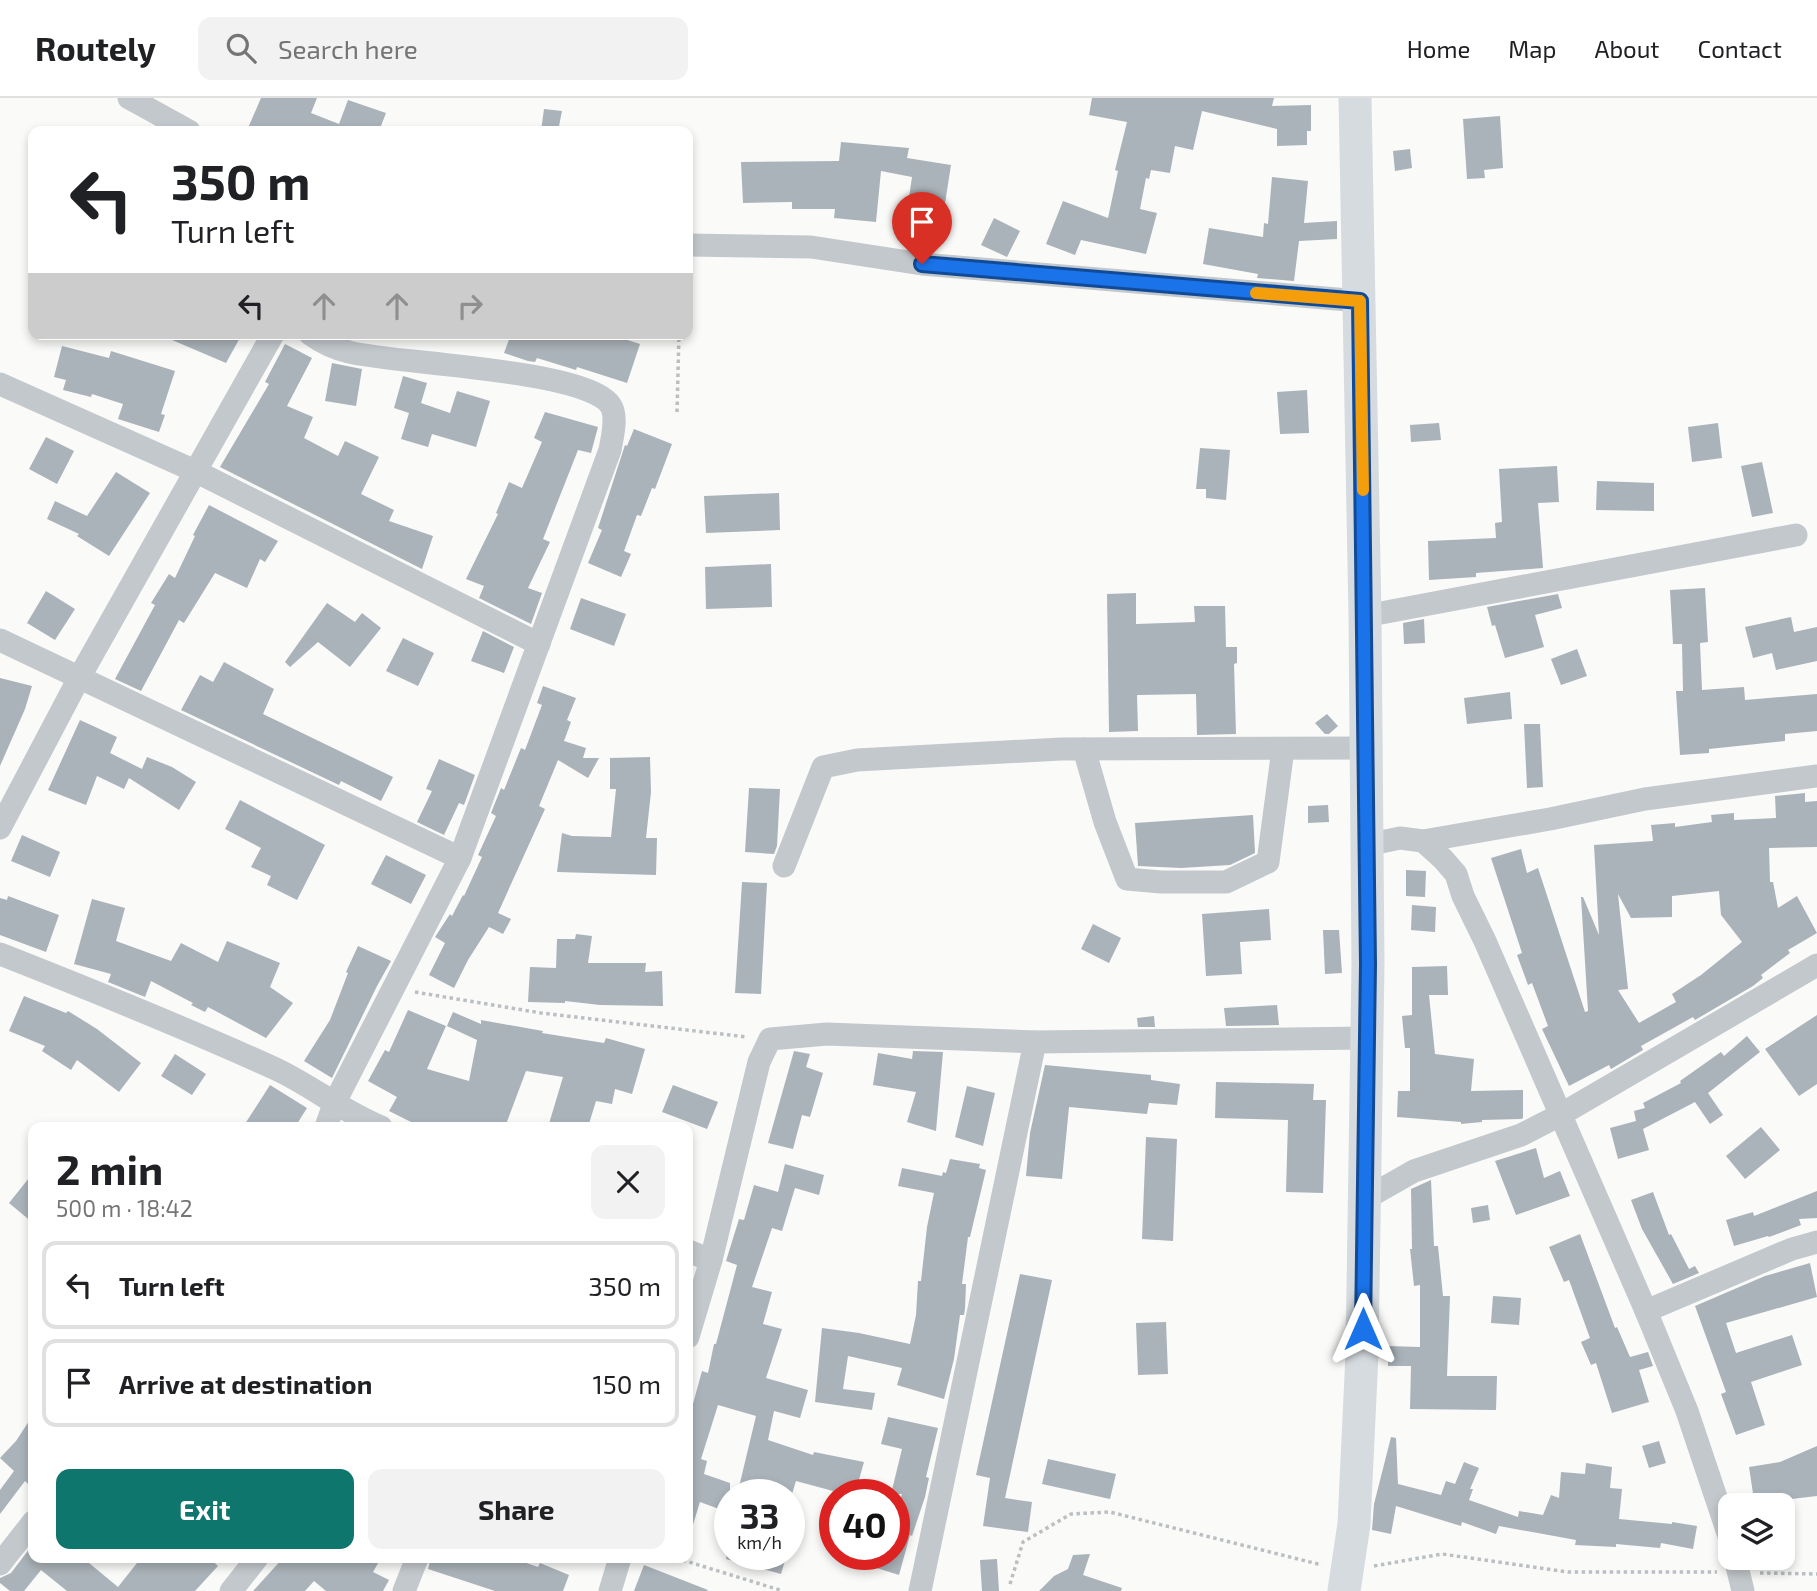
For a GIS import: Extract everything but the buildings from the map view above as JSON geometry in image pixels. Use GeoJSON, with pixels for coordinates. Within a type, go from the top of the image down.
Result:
{"type":"FeatureCollection","features":[{"type":"Feature","properties":{"kind":"street"},"geometry":{"type":"LineString","coordinates":[[129,98],[180,126]]}},
{"type":"Feature","properties":{"kind":"street"},"geometry":{"type":"LineString","coordinates":[[1345,1581],[1354,1524],[1362,1367],[1366,1038],[1365,616],[1355,98]]}},
{"type":"Feature","properties":{"kind":"street"},"geometry":{"type":"LineString","coordinates":[[693,245],[811,247],[922,264],[1360,301]]}},
{"type":"Feature","properties":{"kind":"street"},"geometry":{"type":"LineString","coordinates":[[0,828],[79,678],[269,340]]}},
{"type":"Feature","properties":{"kind":"street"},"geometry":{"type":"LineString","coordinates":[[322,340],[347,352],[380,358],[485,368],[577,386],[604,398],[612,407],[614,422],[610,450],[460,859],[334,1104],[328,1122]]}},
{"type":"Feature","properties":{"kind":"street"},"geometry":{"type":"LineString","coordinates":[[0,384],[195,471],[539,644]]}},
{"type":"Feature","properties":{"kind":"street"},"geometry":{"type":"LineString","coordinates":[[1365,616],[1796,535]]}},
{"type":"Feature","properties":{"kind":"street"},"geometry":{"type":"LineString","coordinates":[[0,640],[460,859]]}},
{"type":"Feature","properties":{"kind":"street"},"geometry":{"type":"LineString","coordinates":[[784,866],[823,767],[857,760],[1084,749],[1366,748]]}},
{"type":"Feature","properties":{"kind":"street"},"geometry":{"type":"LineString","coordinates":[[1084,749],[1105,822],[1127,879],[1174,882],[1226,881],[1268,862],[1283,749]]}},
{"type":"Feature","properties":{"kind":"street"},"geometry":{"type":"LineString","coordinates":[[1367,845],[1400,838],[1423,841],[1645,799],[1817,776]]}},
{"type":"Feature","properties":{"kind":"street"},"geometry":{"type":"LineString","coordinates":[[1423,841],[1456,874],[1463,896],[1646,1311],[1687,1411],[1718,1503]]}},
{"type":"Feature","properties":{"kind":"street"},"geometry":{"type":"LineString","coordinates":[[0,954],[165,1020],[282,1072],[334,1104],[371,1122]]}},
{"type":"Feature","properties":{"kind":"street"},"geometry":{"type":"LineString","coordinates":[[1363,1200],[1414,1171],[1521,1135],[1560,1115],[1817,965]]}},
{"type":"Feature","properties":{"kind":"street"},"geometry":{"type":"LineString","coordinates":[[693,1320],[711,1260],[759,1062],[770,1039],[827,1034],[1035,1042],[1366,1038]]}},
{"type":"Feature","properties":{"kind":"street"},"geometry":{"type":"LineString","coordinates":[[920,1591],[1035,1042]]}},
{"type":"Feature","properties":{"kind":"street"},"geometry":{"type":"LineString","coordinates":[[1646,1311],[1792,1249],[1817,1242]]}},
{"type":"Feature","properties":{"kind":"street"},"geometry":{"type":"LineString","coordinates":[[693,1253],[711,1260]]}},
{"type":"Feature","properties":{"kind":"street"},"geometry":{"type":"LineString","coordinates":[[0,1564],[28,1528]]}},
{"type":"Feature","properties":{"kind":"street"},"geometry":{"type":"LineString","coordinates":[[232,1591],[253,1563]]}},
{"type":"Feature","properties":{"kind":"street"},"geometry":{"type":"LineString","coordinates":[[404,1591],[414,1563]]}},
{"type":"Feature","properties":{"kind":"street"},"geometry":{"type":"LineString","coordinates":[[610,1591],[618,1563]]}},
{"type":"Feature","properties":{"kind":"path"},"geometry":{"type":"LineString","coordinates":[[677,412],[679,340]]}},
{"type":"Feature","properties":{"kind":"path"},"geometry":{"type":"LineString","coordinates":[[393,988],[541,1013],[770,1039]]}},
{"type":"Feature","properties":{"kind":"path"},"geometry":{"type":"LineString","coordinates":[[1010,1584],[1023,1542],[1071,1514],[1110,1512],[1345,1581],[1442,1554],[1568,1572],[1817,1574]]}},
{"type":"Feature","properties":{"kind":"path"},"geometry":{"type":"LineString","coordinates":[[692,1563],[783,1591]]}},
{"type":"Feature","properties":{"kind":"slow traffic"},"geometry":{"type":"LineString","coordinates":[[1256,293],[1360,301],[1363,490]]}},
{"type":"Feature","properties":{"kind":"route"},"geometry":{"type":"LineString","coordinates":[[922,264],[1360,301],[1368,964],[1363,1329]]}}]}
